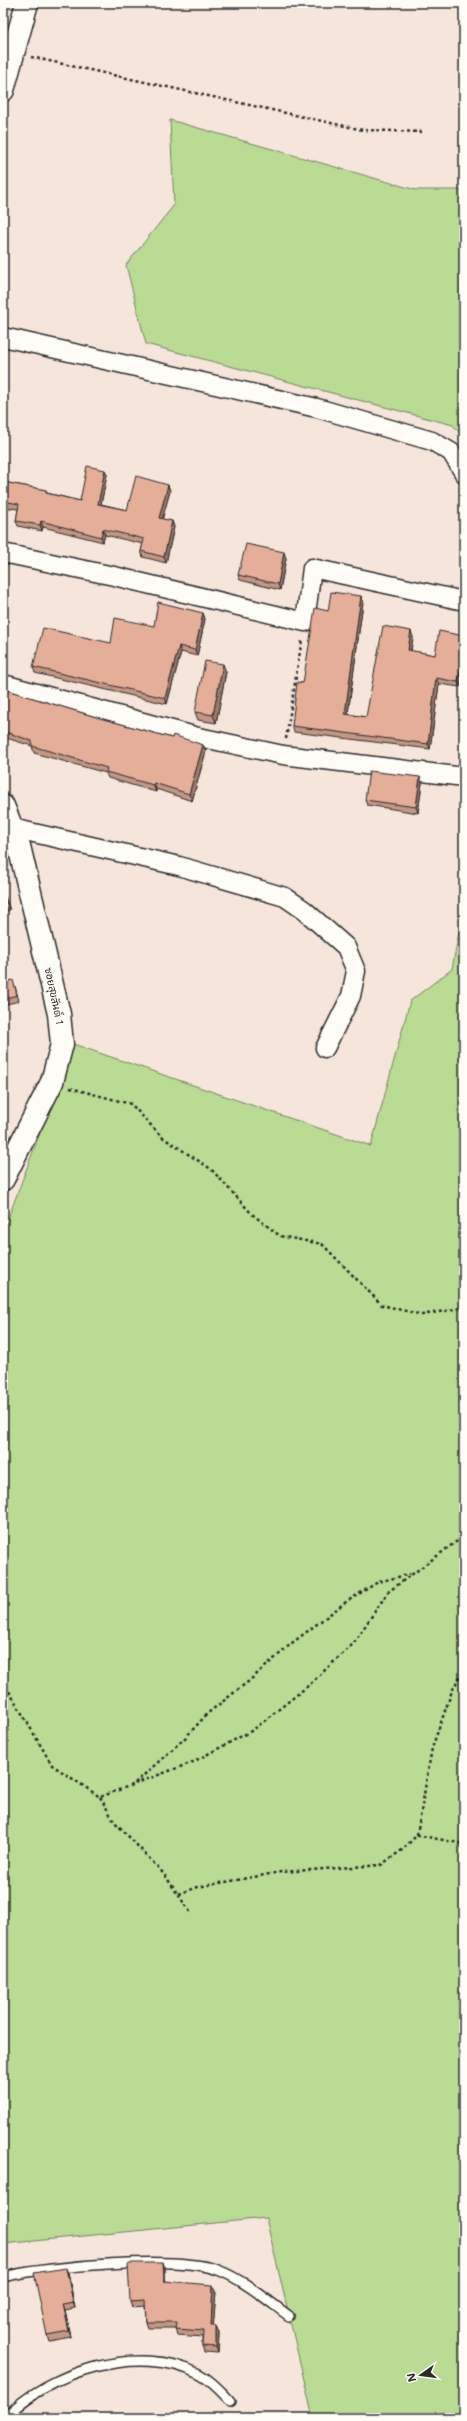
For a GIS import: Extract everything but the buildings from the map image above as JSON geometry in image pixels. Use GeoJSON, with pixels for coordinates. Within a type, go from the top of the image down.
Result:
{"type":"FeatureCollection","features":[{"type":"Feature","properties":{"kind":"street"},"geometry":{"type":"LineString","coordinates":[[3,90],[27,3]]}},
{"type":"Feature","properties":{"kind":"street"},"geometry":{"type":"LineString","coordinates":[[3,337],[317,408],[432,441],[451,452],[464,473]]}},
{"type":"Feature","properties":{"kind":"street"},"geometry":{"type":"LineString","coordinates":[[3,553],[114,576],[305,622],[312,568],[464,601]]}},
{"type":"Feature","properties":{"kind":"street"},"geometry":{"type":"LineString","coordinates":[[3,684],[194,736],[283,755],[464,777]]}},
{"type":"Feature","properties":{"kind":"street","name":"ซอยสุขสันต์ 1"},"geometry":{"type":"LineString","coordinates":[[3,806],[19,846],[59,1014],[62,1044],[52,1082],[3,1179]]}},
{"type":"Feature","properties":{"kind":"street"},"geometry":{"type":"LineString","coordinates":[[12,828],[178,866],[285,898],[304,910],[346,947],[356,971],[351,996],[325,1048]]}},
{"type":"Feature","properties":{"kind":"lane"},"geometry":{"type":"LineString","coordinates":[[3,2277],[105,2265],[198,2265],[234,2277],[289,2316]]}},
{"type":"Feature","properties":{"kind":"lane"},"geometry":{"type":"LineString","coordinates":[[5,2418],[26,2400],[65,2377],[87,2369],[114,2363],[142,2361],[165,2363],[188,2369],[212,2383],[231,2402]]}},
{"type":"Feature","properties":{"kind":"path"},"geometry":{"type":"LineString","coordinates":[[13,53],[363,130],[423,132]]}},
{"type":"Feature","properties":{"kind":"path"},"geometry":{"type":"LineString","coordinates":[[283,755],[305,622]]}},
{"type":"Feature","properties":{"kind":"path"},"geometry":{"type":"LineString","coordinates":[[52,1082],[79,1092],[131,1104],[162,1137],[211,1169],[252,1214],[280,1236],[322,1244],[382,1305],[422,1314],[461,1308],[464,1311]]}},
{"type":"Feature","properties":{"kind":"path"},"geometry":{"type":"LineString","coordinates":[[100,1797],[193,1762],[253,1730],[309,1685],[353,1644],[388,1592],[464,1536]]}},
{"type":"Feature","properties":{"kind":"path"},"geometry":{"type":"LineString","coordinates":[[134,1784],[185,1738],[208,1713],[340,1607],[378,1582],[413,1573]]}},
{"type":"Feature","properties":{"kind":"path"},"geometry":{"type":"LineString","coordinates":[[180,1894],[198,1887],[281,1872],[381,1865],[417,1835],[432,1748],[452,1692],[464,1669]]}},
{"type":"Feature","properties":{"kind":"path"},"geometry":{"type":"LineString","coordinates":[[3,1681],[52,1765],[100,1797],[114,1821],[164,1874],[180,1894],[190,1912]]}},
{"type":"Feature","properties":{"kind":"path"},"geometry":{"type":"LineString","coordinates":[[417,1835],[464,1844]]}},
{"type":"Feature","properties":{"kind":"green space"},"geometry":{"type":"Polygon","coordinates":[[[170,120],[416,190],[464,190],[464,438],[453,425],[146,344],[126,265],[174,205],[170,120]]]}},
{"type":"Feature","properties":{"kind":"green space"},"geometry":{"type":"Polygon","coordinates":[[[464,906],[464,2418],[313,2418],[266,2218],[3,2244],[3,1232],[73,1044],[371,1146],[410,1001],[452,969],[464,906]]]}}]}
